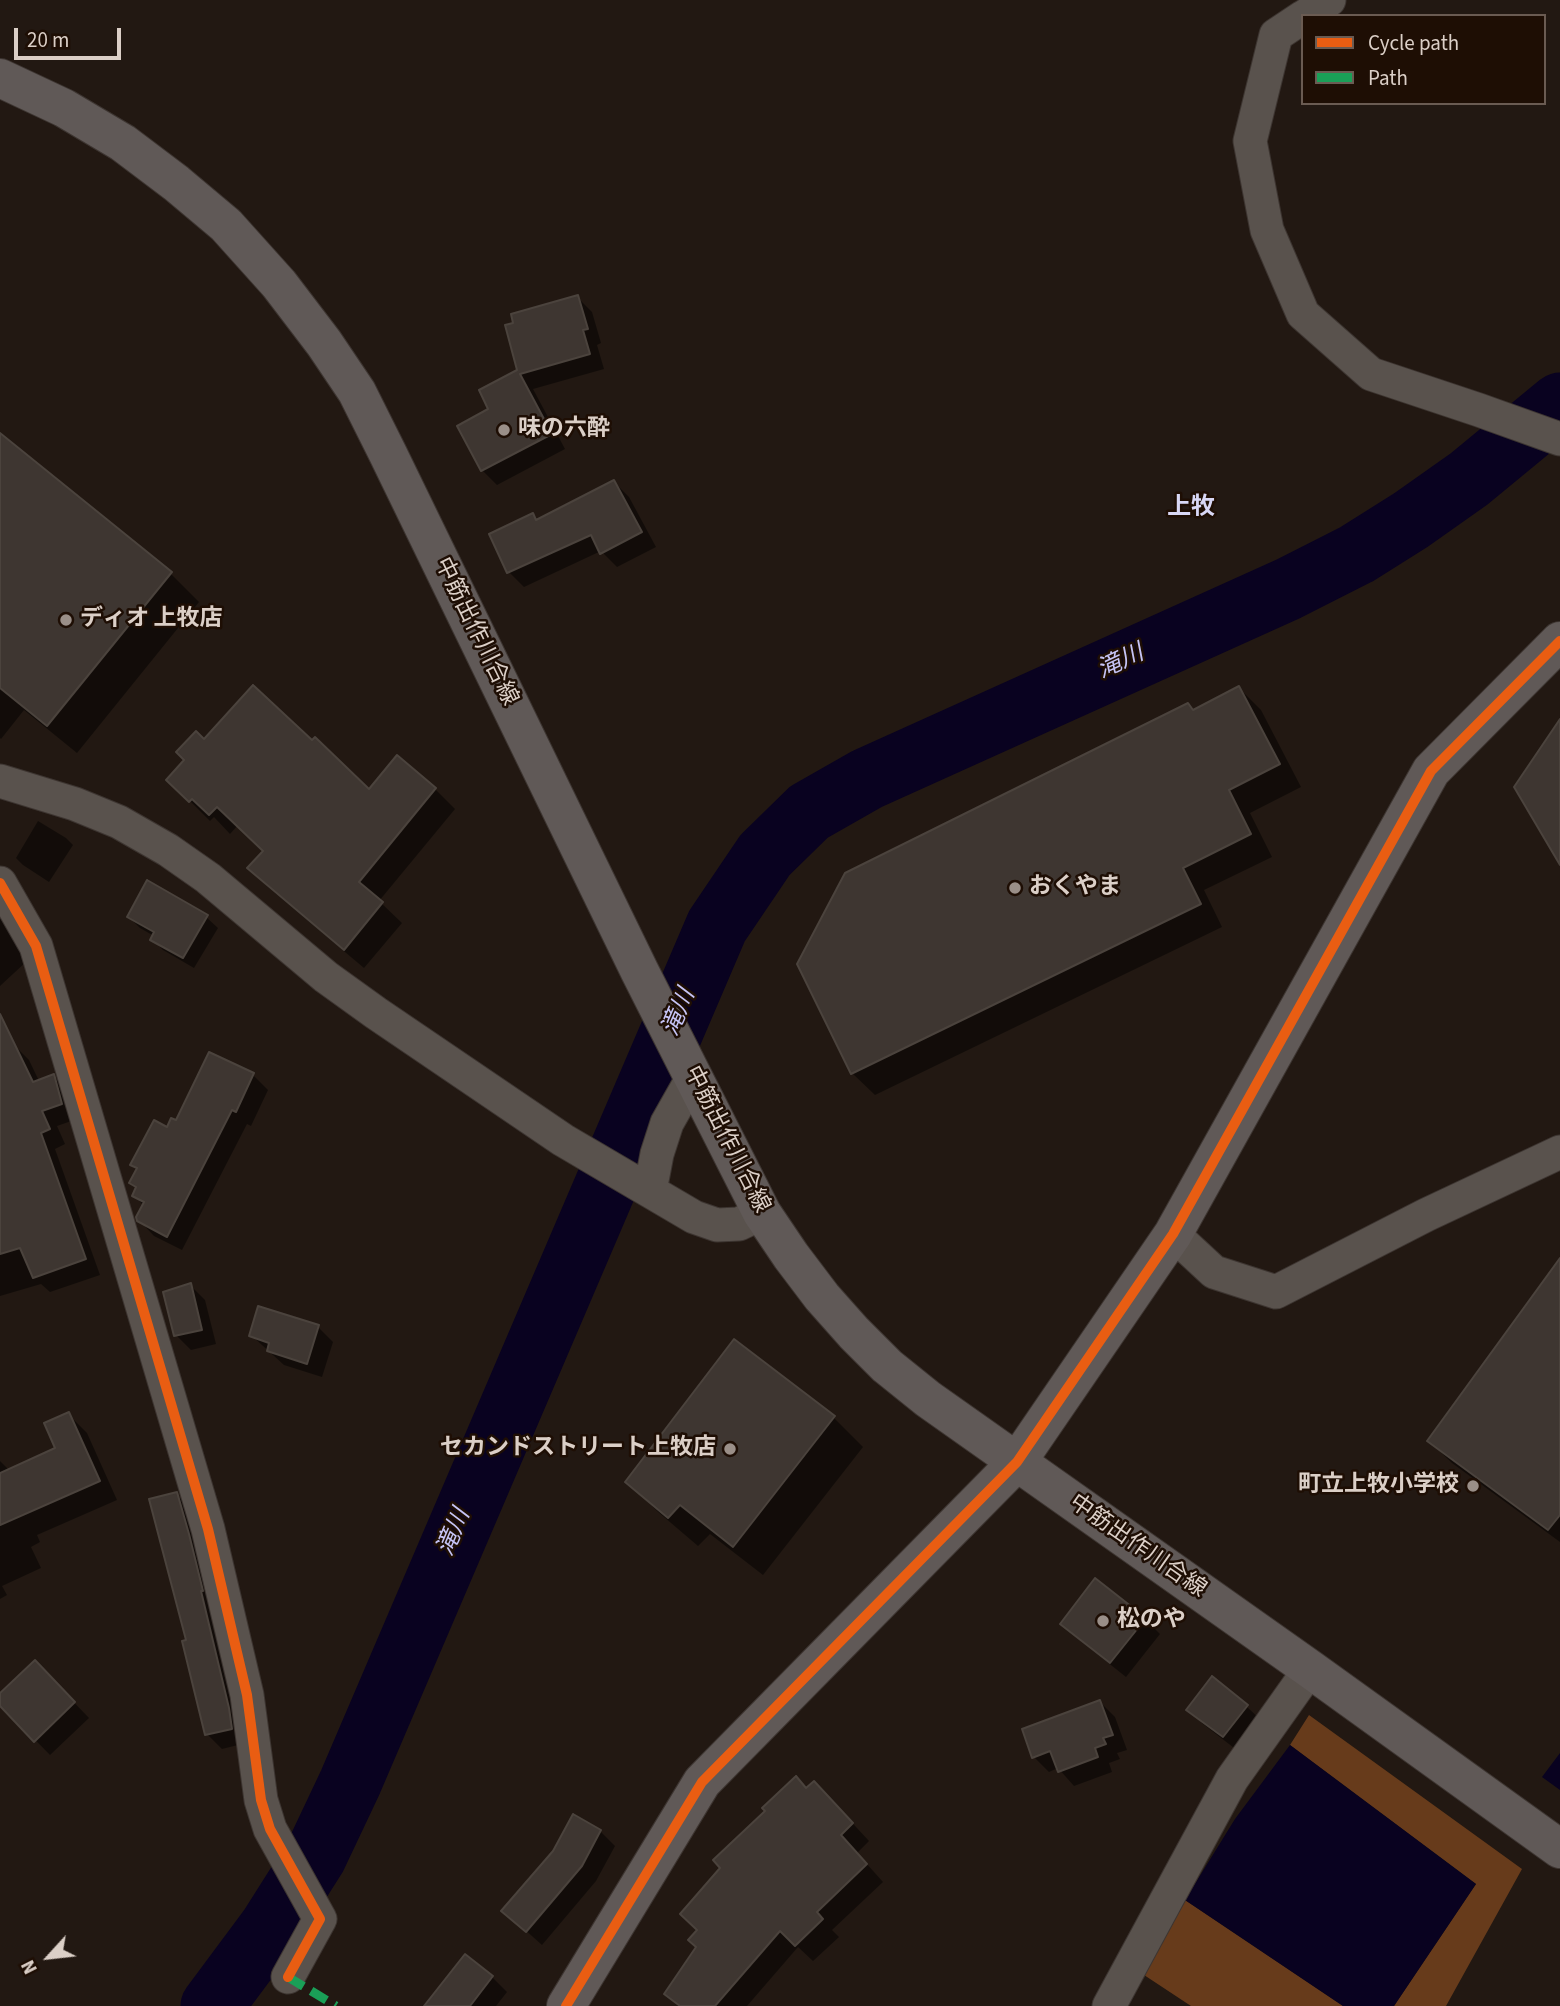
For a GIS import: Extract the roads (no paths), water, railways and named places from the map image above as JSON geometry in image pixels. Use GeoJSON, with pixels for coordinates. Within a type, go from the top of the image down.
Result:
{"type":"FeatureCollection","features":[{"type":"Feature","properties":{"kind":"main road","name":"中筋出作川合線"},"geometry":{"type":"LineString","coordinates":[[0,78],[64,108],[123,143],[176,183],[226,225],[279,284],[324,342],[357,392],[640,972],[762,1213],[822,1297],[887,1366],[928,1399],[1560,1849]]}},
{"type":"Feature","properties":{"kind":"main road"},"geometry":{"type":"LineString","coordinates":[[566,2006],[702,1782],[1017,1462],[1173,1234],[1431,771],[1560,641]]}},
{"type":"Feature","properties":{"kind":"street"},"geometry":{"type":"LineString","coordinates":[[1307,14],[1329,0]]}},
{"type":"Feature","properties":{"kind":"street"},"geometry":{"type":"LineString","coordinates":[[1301,18],[1276,35],[1250,141],[1267,230],[1303,314],[1371,374],[1560,439]]}},
{"type":"Feature","properties":{"kind":"street"},"geometry":{"type":"LineString","coordinates":[[0,781],[75,804],[119,822],[168,850],[208,878],[326,977],[562,1140],[694,1217],[717,1225],[739,1224],[762,1213]]}},
{"type":"Feature","properties":{"kind":"street"},"geometry":{"type":"LineString","coordinates":[[0,883],[36,946],[208,1529],[247,1695],[261,1800],[270,1829],[320,1919],[288,1977]]}},
{"type":"Feature","properties":{"kind":"street"},"geometry":{"type":"LineString","coordinates":[[650,1191],[657,1154],[667,1123],[693,1077]]}},
{"type":"Feature","properties":{"kind":"street"},"geometry":{"type":"LineString","coordinates":[[1173,1234],[1214,1272],[1276,1292],[1426,1215],[1560,1152]]}},
{"type":"Feature","properties":{"kind":"street"},"geometry":{"type":"LineString","coordinates":[[1109,2006],[1232,1779],[1310,1669]]}},
{"type":"Feature","properties":{"kind":"waterway","name":"滝川"},"geometry":{"type":"LineString","coordinates":[[212,2006],[270,1928],[315,1857],[350,1783],[717,926],[765,855],[809,812],[867,779],[1288,589],[1357,554],[1469,479],[1560,404]]}},
{"type":"Feature","properties":{"kind":"place","name":"味の六酔"},"geometry":{"type":"Point","coordinates":[504,430]}},
{"type":"Feature","properties":{"kind":"place","name":"ディオ 上牧店"},"geometry":{"type":"Point","coordinates":[66,620]}},
{"type":"Feature","properties":{"kind":"place","name":"おくやま"},"geometry":{"type":"Point","coordinates":[1015,888]}},
{"type":"Feature","properties":{"kind":"place","name":"セカンドストリート上牧店"},"geometry":{"type":"Point","coordinates":[730,1449]}},
{"type":"Feature","properties":{"kind":"place","name":"町立上牧小学校"},"geometry":{"type":"Point","coordinates":[1473,1486]}},
{"type":"Feature","properties":{"kind":"place","name":"松のや"},"geometry":{"type":"Point","coordinates":[1103,1621]}},
{"type":"Feature","properties":{"kind":"district","name":"上牧"},"geometry":{"type":"Point","coordinates":[1191,509]}}]}
